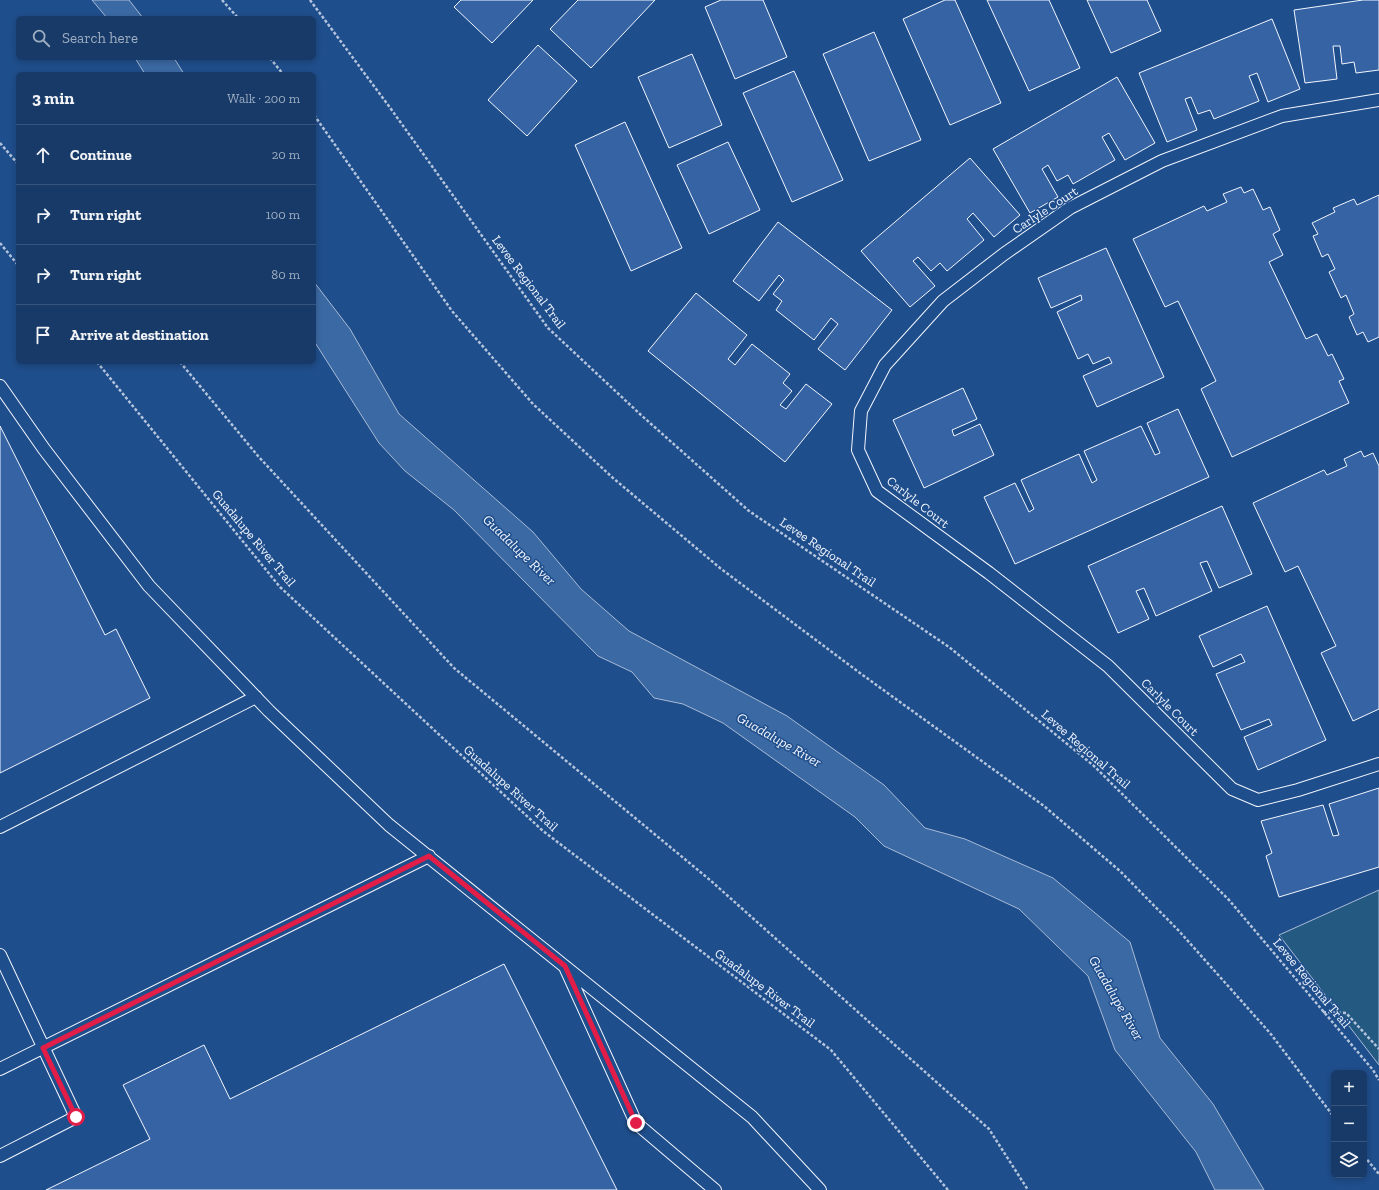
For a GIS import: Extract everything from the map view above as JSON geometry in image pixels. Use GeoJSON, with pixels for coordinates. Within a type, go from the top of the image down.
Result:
{"type":"FeatureCollection","features":[{"type":"Feature","properties":{"kind":"lane","name":"Carlyle Court"},"geometry":{"type":"LineString","coordinates":[[1379,100],[1282,116],[1162,161],[1070,208],[1004,254],[943,301],[885,365],[861,411],[858,450],[877,490],[989,573],[1108,666],[1232,789],[1258,800],[1298,790],[1379,764]]}},
{"type":"Feature","properties":{"kind":"lane"},"geometry":{"type":"LineString","coordinates":[[0,386],[44,449],[149,586],[256,697],[390,825],[752,1117],[820,1190]]}},
{"type":"Feature","properties":{"kind":"lane"},"geometry":{"type":"LineString","coordinates":[[0,827],[256,697]]}},
{"type":"Feature","properties":{"kind":"lane"},"geometry":{"type":"LineString","coordinates":[[0,1069],[429,856]]}},
{"type":"Feature","properties":{"kind":"lane"},"geometry":{"type":"LineString","coordinates":[[0,955],[76,1117],[0,1156]]}},
{"type":"Feature","properties":{"kind":"lane"},"geometry":{"type":"LineString","coordinates":[[565,966],[636,1123],[715,1190]]}},
{"type":"Feature","properties":{"kind":"path"},"geometry":{"type":"LineString","coordinates":[[222,0],[236,16]]}},
{"type":"Feature","properties":{"kind":"path","name":"Levee Regional Trail"},"geometry":{"type":"LineString","coordinates":[[310,0],[392,109],[548,328],[640,415],[749,511],[949,647],[1094,766],[1229,900],[1322,1012],[1373,1070],[1379,1080]]}},
{"type":"Feature","properties":{"kind":"path"},"geometry":{"type":"LineString","coordinates":[[272,60],[281,72]]}},
{"type":"Feature","properties":{"kind":"path"},"geometry":{"type":"LineString","coordinates":[[316,118],[452,311],[533,404],[613,478],[720,568],[864,676],[1044,806],[1120,871],[1179,931],[1270,1033],[1331,1113]]}},
{"type":"Feature","properties":{"kind":"path"},"geometry":{"type":"LineString","coordinates":[[0,143],[16,162]]}},
{"type":"Feature","properties":{"kind":"path"},"geometry":{"type":"LineString","coordinates":[[0,243],[16,263]]}},
{"type":"Feature","properties":{"kind":"path","name":"Guadalupe River Trail"},"geometry":{"type":"LineString","coordinates":[[99,364],[280,588],[543,831],[830,1050],[948,1190]]}},
{"type":"Feature","properties":{"kind":"path"},"geometry":{"type":"LineString","coordinates":[[182,364],[258,456],[454,668],[710,880],[990,1129],[1028,1190]]}},
{"type":"Feature","properties":{"kind":"path"},"geometry":{"type":"LineString","coordinates":[[1322,1012],[1346,1013],[1379,1049]]}},
{"type":"Feature","properties":{"kind":"path"},"geometry":{"type":"LineString","coordinates":[[1367,1160],[1379,1174]]}},
{"type":"Feature","properties":{"kind":"shaded area"},"geometry":{"type":"Polygon","coordinates":[[[1379,890],[1379,1065],[1279,935],[1379,890]]]}},
{"type":"Feature","properties":{"kind":"water"},"geometry":{"type":"Polygon","coordinates":[[[92,0],[129,0],[141,16],[105,16],[92,0]]]}},
{"type":"Feature","properties":{"kind":"water"},"geometry":{"type":"Polygon","coordinates":[[[136,60],[175,60],[183,72],[144,72],[136,60]]]}},
{"type":"Feature","properties":{"kind":"water","name":"Guadalupe River"},"geometry":{"type":"Polygon","coordinates":[[[316,285],[350,329],[399,414],[533,532],[581,589],[629,631],[787,716],[884,785],[925,828],[965,839],[1053,878],[1130,942],[1160,1038],[1213,1104],[1264,1190],[1215,1190],[1196,1152],[1115,1050],[1088,976],[1019,909],[884,846],[855,817],[723,723],[683,704],[654,698],[632,672],[598,656],[454,510],[405,471],[379,443],[316,344],[316,285]]]}},
{"type":"Feature","properties":{"kind":"building"},"geometry":{"type":"Polygon","coordinates":[[[461,0],[533,0],[492,43],[454,7],[461,0]]]}},
{"type":"Feature","properties":{"kind":"building"},"geometry":{"type":"Polygon","coordinates":[[[578,0],[655,0],[591,68],[550,29],[578,0]]]}},
{"type":"Feature","properties":{"kind":"building"},"geometry":{"type":"Polygon","coordinates":[[[721,0],[763,0],[787,57],[735,79],[705,7],[721,0]]]}},
{"type":"Feature","properties":{"kind":"building"},"geometry":{"type":"Polygon","coordinates":[[[945,0],[955,0],[1001,103],[950,125],[903,19],[945,0]]]}},
{"type":"Feature","properties":{"kind":"building"},"geometry":{"type":"Polygon","coordinates":[[[987,0],[1049,0],[1080,68],[1029,91],[987,0]]]}},
{"type":"Feature","properties":{"kind":"building"},"geometry":{"type":"Polygon","coordinates":[[[1087,0],[1147,0],[1161,31],[1111,53],[1087,0]]]}},
{"type":"Feature","properties":{"kind":"building"},"geometry":{"type":"Polygon","coordinates":[[[1363,0],[1379,0],[1379,70],[1356,73],[1354,62],[1342,64],[1340,46],[1333,46],[1337,79],[1305,83],[1294,10],[1363,0]]]}},
{"type":"Feature","properties":{"kind":"building"},"geometry":{"type":"Polygon","coordinates":[[[1272,19],[1300,89],[1268,102],[1257,73],[1249,76],[1259,101],[1214,119],[1210,110],[1198,114],[1191,97],[1185,99],[1197,130],[1167,142],[1139,73],[1272,19]]]}},
{"type":"Feature","properties":{"kind":"building"},"geometry":{"type":"Polygon","coordinates":[[[874,32],[921,140],[869,161],[823,54],[874,32]]]}},
{"type":"Feature","properties":{"kind":"building"},"geometry":{"type":"Polygon","coordinates":[[[538,45],[577,81],[527,136],[488,100],[538,45]]]}},
{"type":"Feature","properties":{"kind":"building"},"geometry":{"type":"Polygon","coordinates":[[[692,54],[722,125],[669,148],[638,77],[692,54]]]}},
{"type":"Feature","properties":{"kind":"building"},"geometry":{"type":"Polygon","coordinates":[[[794,71],[843,180],[792,202],[743,93],[794,71]]]}},
{"type":"Feature","properties":{"kind":"building"},"geometry":{"type":"Polygon","coordinates":[[[1117,77],[1155,143],[1125,160],[1109,133],[1102,137],[1115,160],[1073,184],[1068,175],[1057,181],[1048,165],[1042,169],[1058,197],[1030,213],[993,149],[1117,77]]]}},
{"type":"Feature","properties":{"kind":"building"},"geometry":{"type":"Polygon","coordinates":[[[625,122],[682,248],[631,271],[575,145],[625,122]]]}},
{"type":"Feature","properties":{"kind":"building"},"geometry":{"type":"Polygon","coordinates":[[[728,142],[760,210],[709,234],[677,165],[728,142]]]}},
{"type":"Feature","properties":{"kind":"building"},"geometry":{"type":"Polygon","coordinates":[[[970,158],[1020,215],[994,237],[973,213],[967,219],[984,240],[947,271],[940,263],[931,271],[918,257],[913,261],[935,286],[910,307],[861,251],[970,158]]]}},
{"type":"Feature","properties":{"kind":"building"},"geometry":{"type":"Polygon","coordinates":[[[1241,187],[1244,193],[1253,189],[1263,210],[1270,207],[1280,230],[1273,234],[1283,255],[1269,262],[1306,339],[1317,334],[1328,356],[1332,354],[1344,379],[1339,381],[1349,403],[1232,457],[1201,389],[1216,381],[1178,301],[1165,307],[1133,239],[1204,206],[1207,211],[1227,202],[1223,194],[1241,187]]]}},
{"type":"Feature","properties":{"kind":"building"},"geometry":{"type":"Polygon","coordinates":[[[1379,195],[1379,337],[1368,342],[1363,332],[1357,335],[1349,317],[1354,314],[1346,295],[1341,298],[1329,272],[1335,269],[1328,254],[1322,257],[1313,236],[1318,234],[1312,223],[1335,212],[1333,208],[1354,199],[1357,205],[1379,195]]]}},
{"type":"Feature","properties":{"kind":"building"},"geometry":{"type":"Polygon","coordinates":[[[778,222],[892,310],[845,370],[818,349],[838,324],[831,318],[814,340],[776,310],[782,301],[773,294],[784,280],[779,275],[759,301],[733,281],[778,222]]]}},
{"type":"Feature","properties":{"kind":"building"},"geometry":{"type":"Polygon","coordinates":[[[1106,248],[1164,377],[1097,407],[1083,376],[1112,363],[1109,357],[1093,364],[1088,354],[1078,359],[1057,312],[1082,300],[1081,295],[1051,308],[1038,278],[1106,248]]]}},
{"type":"Feature","properties":{"kind":"building"},"geometry":{"type":"Polygon","coordinates":[[[696,293],[747,335],[728,359],[735,365],[752,344],[790,374],[783,383],[792,391],[780,405],[786,409],[806,384],[832,404],[785,462],[648,351],[696,293]]]}},
{"type":"Feature","properties":{"kind":"building"},"geometry":{"type":"Polygon","coordinates":[[[963,388],[977,419],[952,430],[954,436],[980,424],[994,455],[924,488],[893,420],[963,388]]]}},
{"type":"Feature","properties":{"kind":"building"},"geometry":{"type":"Polygon","coordinates":[[[1178,409],[1209,477],[1015,564],[984,497],[1015,483],[1029,512],[1034,509],[1021,480],[1079,454],[1092,483],[1097,480],[1084,451],[1141,426],[1155,455],[1160,453],[1147,423],[1178,409]]]}},
{"type":"Feature","properties":{"kind":"building"},"geometry":{"type":"Polygon","coordinates":[[[0,426],[105,635],[116,629],[150,698],[0,773],[0,426]]]}},
{"type":"Feature","properties":{"kind":"building"},"geometry":{"type":"Polygon","coordinates":[[[1361,451],[1364,457],[1373,453],[1379,466],[1379,709],[1353,721],[1321,653],[1336,646],[1298,566],[1285,572],[1253,503],[1324,470],[1327,475],[1347,466],[1344,459],[1361,451]]]}},
{"type":"Feature","properties":{"kind":"building"},"geometry":{"type":"Polygon","coordinates":[[[1222,506],[1252,574],[1219,588],[1207,561],[1200,563],[1212,591],[1156,616],[1144,588],[1136,591],[1149,619],[1118,633],[1088,566],[1222,506]]]}},
{"type":"Feature","properties":{"kind":"building"},"geometry":{"type":"Polygon","coordinates":[[[1267,606],[1326,740],[1258,770],[1244,737],[1272,725],[1269,719],[1241,730],[1216,674],[1245,662],[1241,654],[1213,667],[1199,636],[1267,606]]]}},
{"type":"Feature","properties":{"kind":"building"},"geometry":{"type":"Polygon","coordinates":[[[1379,788],[1379,867],[1279,897],[1266,856],[1272,853],[1261,821],[1323,805],[1333,836],[1339,835],[1329,804],[1379,788]]]}},
{"type":"Feature","properties":{"kind":"building"},"geometry":{"type":"Polygon","coordinates":[[[504,964],[617,1190],[46,1190],[150,1139],[123,1085],[204,1045],[230,1099],[504,964]]]}},
{"type":"Feature","properties":{"kind":"route"},"geometry":{"type":"LineString","coordinates":[[76,1117],[43,1048],[429,856],[565,966],[636,1123]]}}]}
